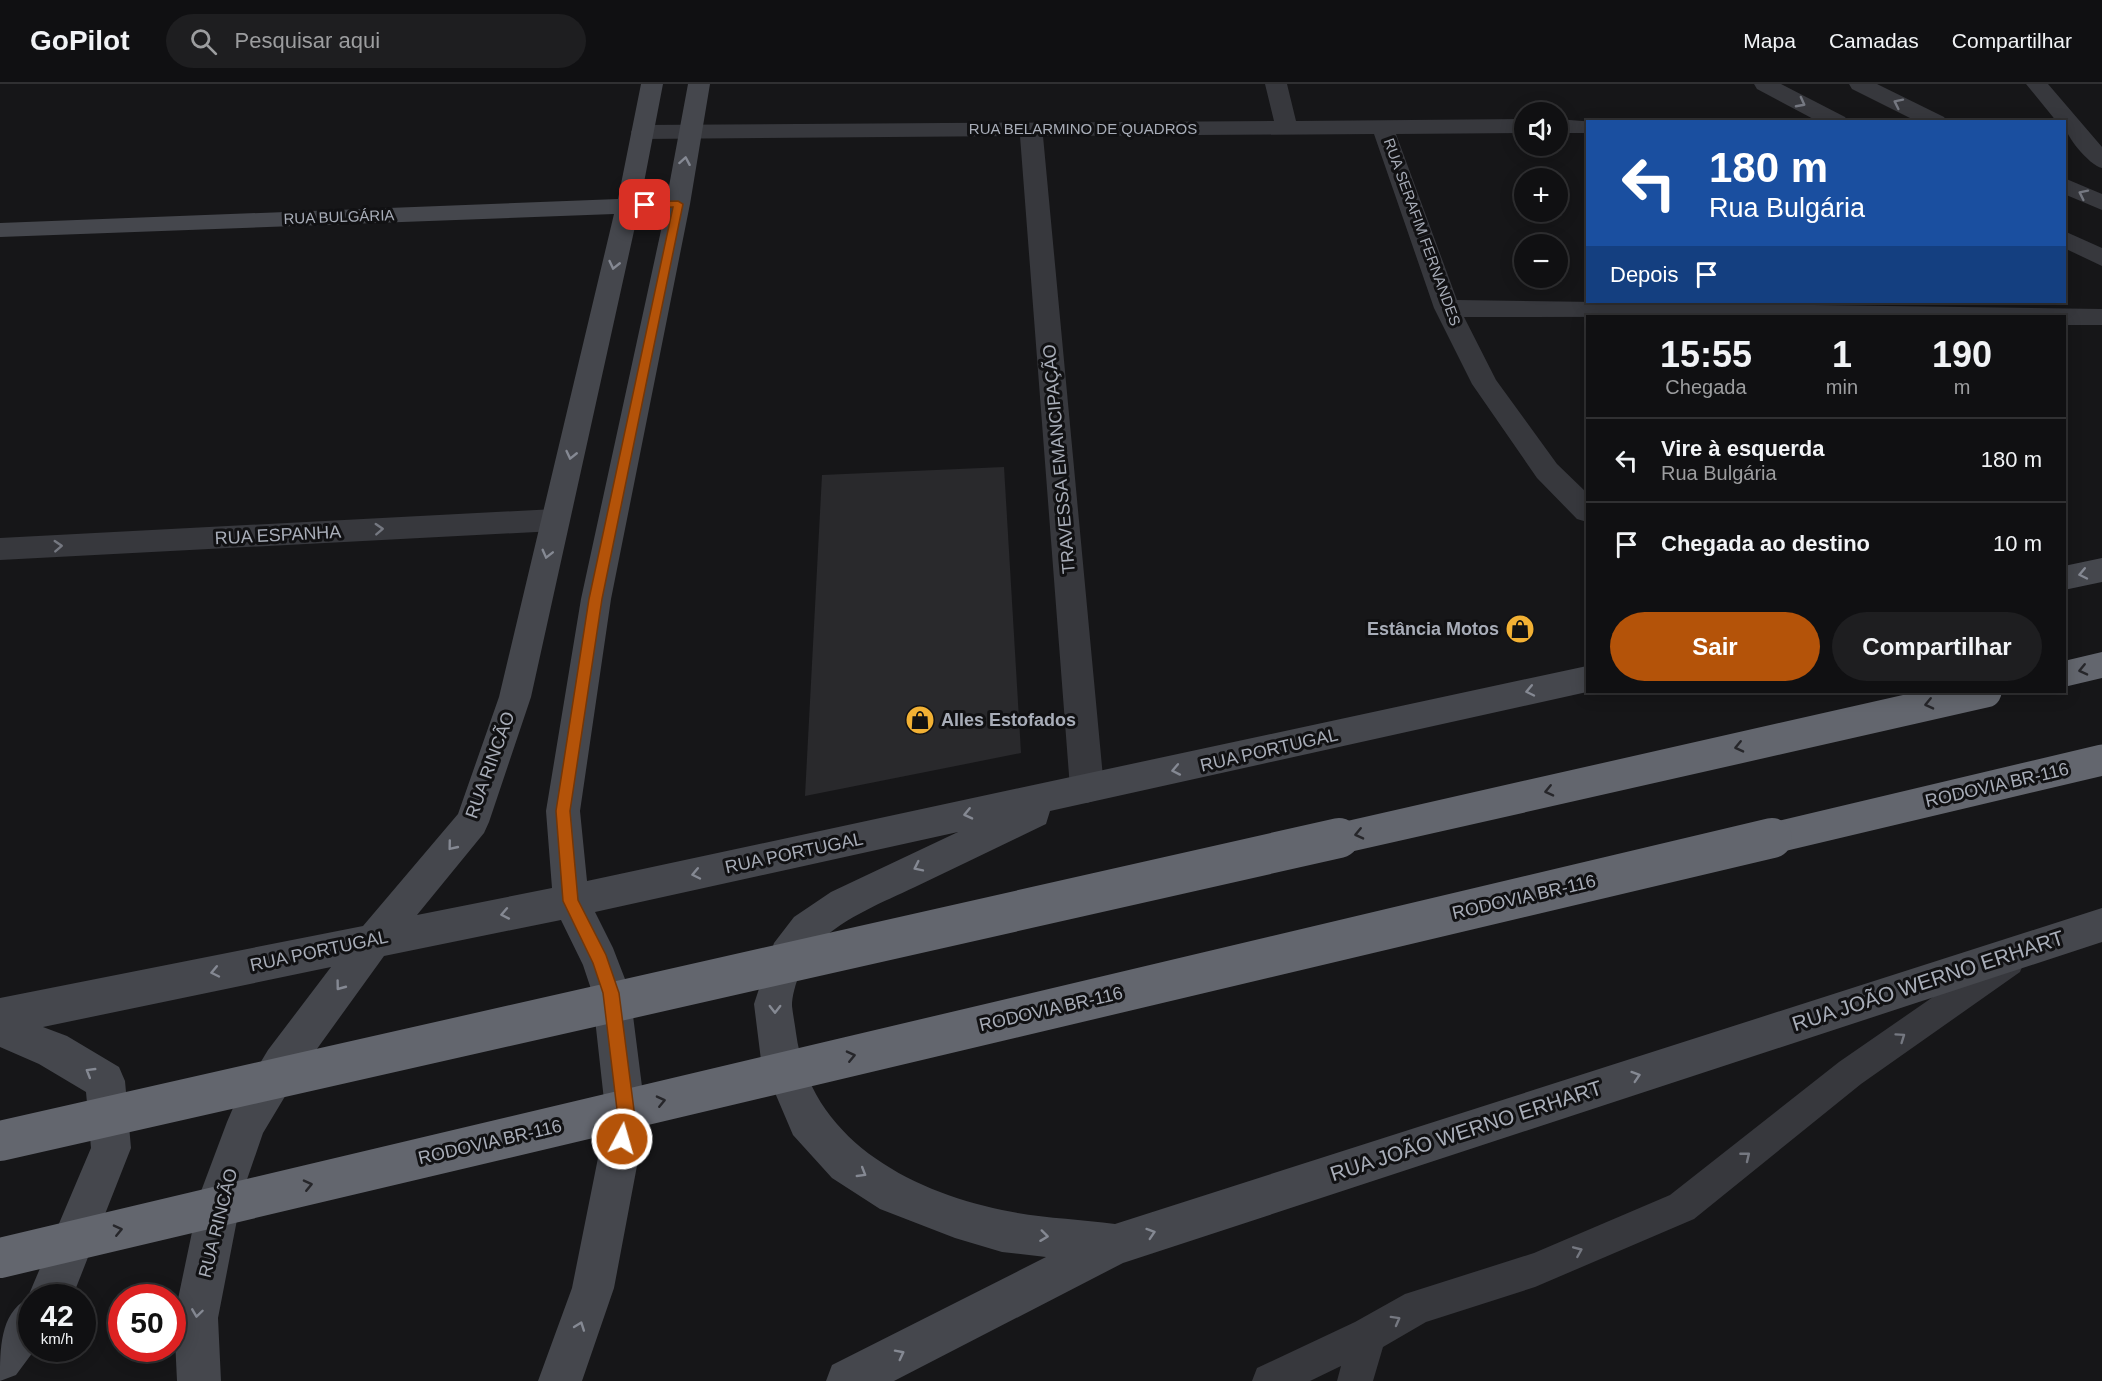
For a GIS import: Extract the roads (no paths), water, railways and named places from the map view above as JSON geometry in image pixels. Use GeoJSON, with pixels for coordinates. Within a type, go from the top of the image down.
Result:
{"type":"FeatureCollection","features":[{"type":"Feature","properties":{"kind":"highway"},"geometry":{"type":"LineString","coordinates":[[2066,674],[2102,665]]}},
{"type":"Feature","properties":{"kind":"highway"},"geometry":{"type":"LineString","coordinates":[[0,1141],[1982,693]]}},
{"type":"Feature","properties":{"kind":"highway","name":"RODOVIA BR-116"},"geometry":{"type":"LineString","coordinates":[[0,1258],[2102,760]]}},
{"type":"Feature","properties":{"kind":"main road","name":"RUA RINCÃO"},"geometry":{"type":"LineString","coordinates":[[199,1381],[196,1318],[221,1194],[247,1122],[282,1064],[375,939],[472,822],[515,697],[628,206],[652,84]]}},
{"type":"Feature","properties":{"kind":"main road"},"geometry":{"type":"LineString","coordinates":[[560,1381],[593,1288],[627,1118],[611,993],[600,961],[571,901],[563,811],[596,599],[678,204],[699,84]]}},
{"type":"Feature","properties":{"kind":"main road","name":"RUA BULGÁRIA"},"geometry":{"type":"LineString","coordinates":[[0,230],[678,204]]}},
{"type":"Feature","properties":{"kind":"main road"},"geometry":{"type":"LineString","coordinates":[[2066,578],[2102,570]]}},
{"type":"Feature","properties":{"kind":"main road","name":"RUA PORTUGAL"},"geometry":{"type":"LineString","coordinates":[[0,1017],[571,901],[1586,679]]}},
{"type":"Feature","properties":{"kind":"main road"},"geometry":{"type":"LineString","coordinates":[[1087,788],[873,889],[844,904],[807,929],[787,955],[773,1004],[780,1060],[807,1121],[846,1164],[895,1194],[955,1217],[1002,1231],[1115,1245]]}},
{"type":"Feature","properties":{"kind":"main road","name":"RUA JOÃO WERNO ERHART"},"geometry":{"type":"LineString","coordinates":[[848,1381],[1115,1245],[2102,925]]}},
{"type":"Feature","properties":{"kind":"main road"},"geometry":{"type":"LineString","coordinates":[[0,1028],[53,1050],[105,1081],[111,1148],[56,1284]]}},
{"type":"Feature","properties":{"kind":"main road"},"geometry":{"type":"LineString","coordinates":[[0,1359],[18,1336]]}},
{"type":"Feature","properties":{"kind":"street"},"geometry":{"type":"LineString","coordinates":[[1276,84],[1287,128]]}},
{"type":"Feature","properties":{"kind":"street"},"geometry":{"type":"LineString","coordinates":[[1765,84],[1833,120]]}},
{"type":"Feature","properties":{"kind":"street"},"geometry":{"type":"LineString","coordinates":[[1860,84],[1932,120]]}},
{"type":"Feature","properties":{"kind":"street"},"geometry":{"type":"LineString","coordinates":[[2037,84],[2102,161]]}},
{"type":"Feature","properties":{"kind":"street","name":"RUA BELARMINO DE QUADROS"},"geometry":{"type":"LineString","coordinates":[[642,132],[1514,126]]}},
{"type":"Feature","properties":{"kind":"street"},"geometry":{"type":"LineString","coordinates":[[1568,126],[1586,126]]}},
{"type":"Feature","properties":{"kind":"street","name":"RUA SERAFIM FERNANDES"},"geometry":{"type":"LineString","coordinates":[[1383,127],[1447,308],[1485,384],[1547,471],[1586,510]]}},
{"type":"Feature","properties":{"kind":"street","name":"TRAVESSA EMANCIPAÇÃO"},"geometry":{"type":"LineString","coordinates":[[1031,129],[1087,788]]}},
{"type":"Feature","properties":{"kind":"street"},"geometry":{"type":"LineString","coordinates":[[2066,186],[2102,203]]}},
{"type":"Feature","properties":{"kind":"street"},"geometry":{"type":"LineString","coordinates":[[2066,239],[2102,258]]}},
{"type":"Feature","properties":{"kind":"street"},"geometry":{"type":"LineString","coordinates":[[1447,308],[1956,315]]}},
{"type":"Feature","properties":{"kind":"street"},"geometry":{"type":"LineString","coordinates":[[2066,317],[2102,317]]}},
{"type":"Feature","properties":{"kind":"street","name":"RUA ESPANHA"},"geometry":{"type":"LineString","coordinates":[[0,549],[555,520]]}},
{"type":"Feature","properties":{"kind":"lane"},"geometry":{"type":"LineString","coordinates":[[1270,1381],[1368,1335],[1418,1307],[1535,1270],[1682,1207],[1850,1073],[2026,950]]}},
{"type":"Feature","properties":{"kind":"lane"},"geometry":{"type":"LineString","coordinates":[[1355,1381],[1368,1335]]}},
{"type":"Feature","properties":{"kind":"place","name":"Estância Motos"},"geometry":{"type":"Point","coordinates":[1520,629]}},
{"type":"Feature","properties":{"kind":"place","name":"Alles Estofados"},"geometry":{"type":"Point","coordinates":[920,720]}}]}
